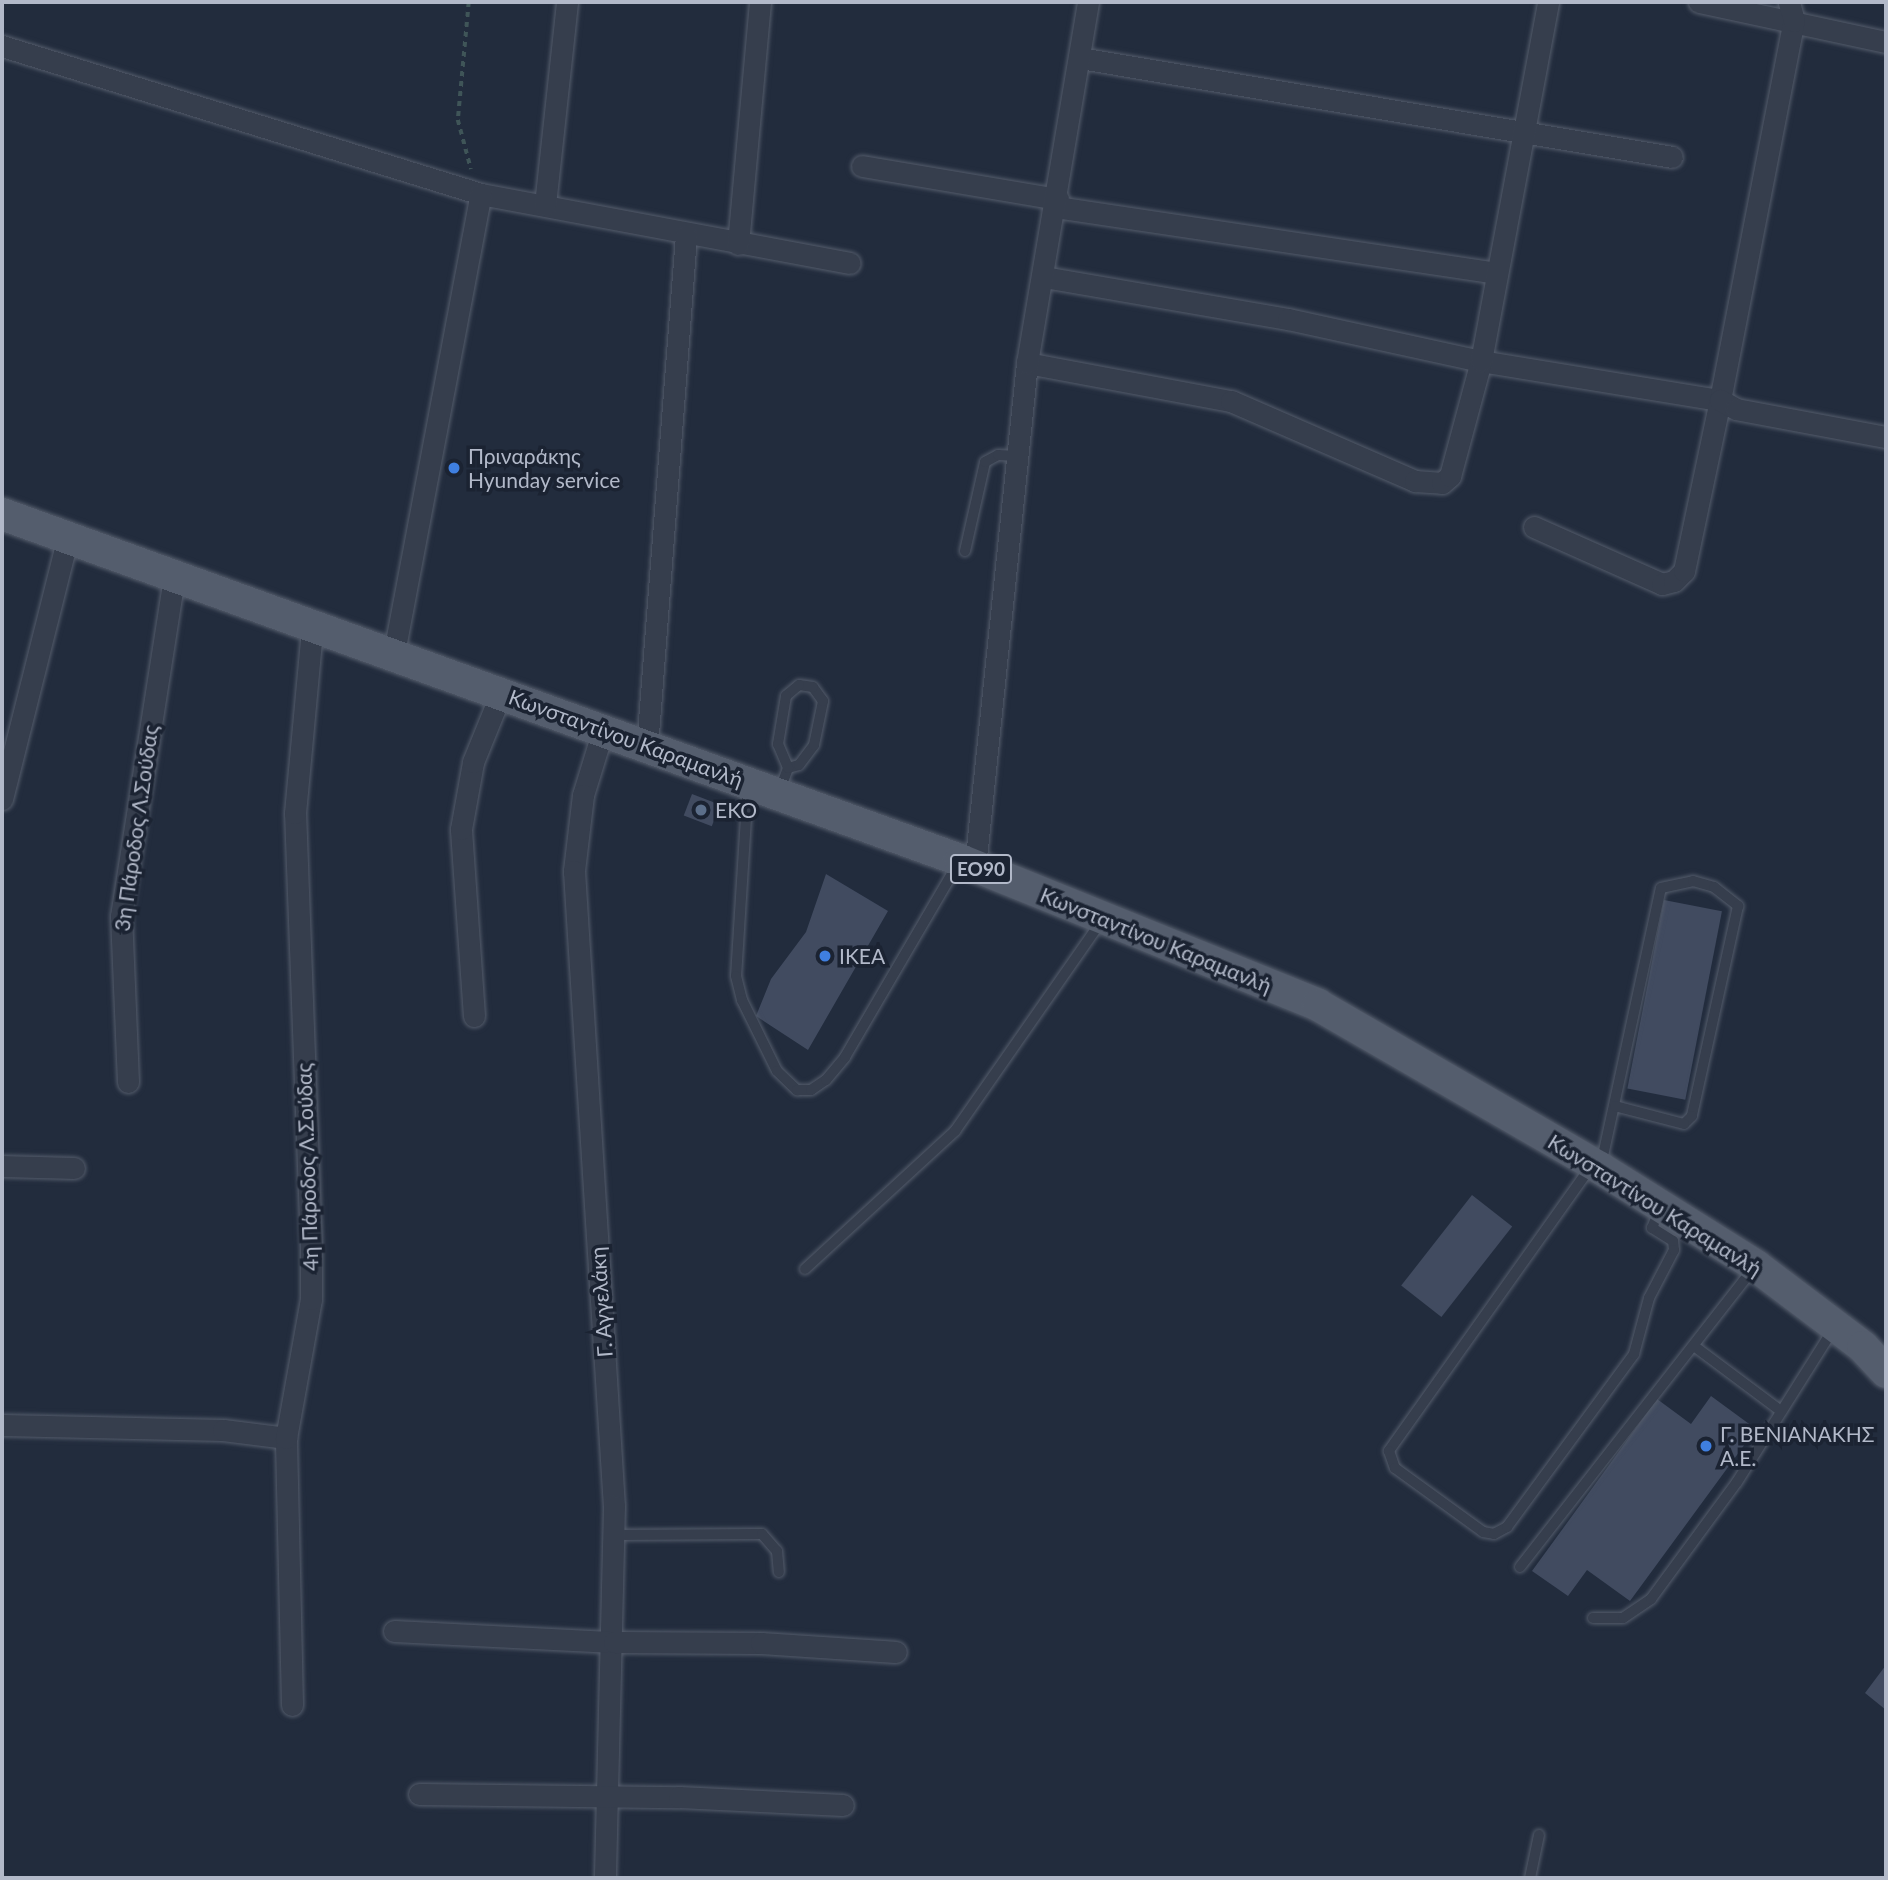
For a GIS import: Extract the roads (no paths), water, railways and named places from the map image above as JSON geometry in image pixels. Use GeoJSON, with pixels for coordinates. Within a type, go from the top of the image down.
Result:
{"type":"FeatureCollection","features":[{"type":"Feature","properties":{"kind":"main road","name":"Κωνσταντίνου Καραμανλή"},"geometry":{"type":"LineString","coordinates":[[2,514],[393,658],[500,693],[749,782],[783,780],[1103,920],[1318,1005],[1596,1167],[1756,1266],[1836,1326],[1886,1372]]}},
{"type":"Feature","properties":{"kind":"street"},"geometry":{"type":"LineString","coordinates":[[545,205],[568,2]]}},
{"type":"Feature","properties":{"kind":"street"},"geometry":{"type":"LineString","coordinates":[[737,244],[760,2]]}},
{"type":"Feature","properties":{"kind":"street"},"geometry":{"type":"LineString","coordinates":[[968,863],[1027,363],[1057,203],[1088,2]]}},
{"type":"Feature","properties":{"kind":"street"},"geometry":{"type":"LineString","coordinates":[[1027,363],[1231,401],[1428,484],[1442,483],[1450,475],[1481,361],[1548,2]]}},
{"type":"Feature","properties":{"kind":"street"},"geometry":{"type":"LineString","coordinates":[[1699,2],[1791,11],[1886,41]]}},
{"type":"Feature","properties":{"kind":"street"},"geometry":{"type":"LineString","coordinates":[[1535,527],[1662,584],[1674,581],[1684,571],[1720,400],[1791,11]]}},
{"type":"Feature","properties":{"kind":"street"},"geometry":{"type":"LineString","coordinates":[[2,46],[481,194],[686,235],[850,263]]}},
{"type":"Feature","properties":{"kind":"street"},"geometry":{"type":"LineString","coordinates":[[1080,58],[1524,129],[1672,157]]}},
{"type":"Feature","properties":{"kind":"street"},"geometry":{"type":"LineString","coordinates":[[862,166],[1057,203],[1496,273]]}},
{"type":"Feature","properties":{"kind":"street"},"geometry":{"type":"LineString","coordinates":[[393,658],[481,194]]}},
{"type":"Feature","properties":{"kind":"street"},"geometry":{"type":"LineString","coordinates":[[647,747],[686,235]]}},
{"type":"Feature","properties":{"kind":"street"},"geometry":{"type":"LineString","coordinates":[[1044,277],[1288,320],[1481,361],[1720,400],[1736,409],[1886,437]]}},
{"type":"Feature","properties":{"kind":"street"},"geometry":{"type":"LineString","coordinates":[[2,799],[68,537]]}},
{"type":"Feature","properties":{"kind":"street","name":"3η Πάροδος Λ.Σούδας"},"geometry":{"type":"LineString","coordinates":[[128,1082],[121,916],[174,576]]}},
{"type":"Feature","properties":{"kind":"street","name":"4η Πάροδος Λ.Σούδας"},"geometry":{"type":"LineString","coordinates":[[292,1705],[286,1438],[310,1299],[295,813],[312,628]]}},
{"type":"Feature","properties":{"kind":"street"},"geometry":{"type":"LineString","coordinates":[[474,1016],[461,829],[470,774],[500,693]]}},
{"type":"Feature","properties":{"kind":"street","name":"Γ. Αγγελάκη"},"geometry":{"type":"LineString","coordinates":[[603,730],[581,808],[574,871],[614,1535],[610,1795],[605,1878]]}},
{"type":"Feature","properties":{"kind":"street"},"geometry":{"type":"LineString","coordinates":[[2,1166],[74,1168]]}},
{"type":"Feature","properties":{"kind":"street"},"geometry":{"type":"LineString","coordinates":[[2,1425],[223,1430],[286,1438]]}},
{"type":"Feature","properties":{"kind":"street"},"geometry":{"type":"LineString","coordinates":[[394,1631],[614,1642],[761,1643],[896,1653]]}},
{"type":"Feature","properties":{"kind":"street"},"geometry":{"type":"LineString","coordinates":[[419,1794],[610,1795],[843,1805]]}},
{"type":"Feature","properties":{"kind":"lane"},"geometry":{"type":"LineString","coordinates":[[965,551],[985,462],[998,455],[1017,456]]}},
{"type":"Feature","properties":{"kind":"lane"},"geometry":{"type":"LineString","coordinates":[[799,685],[813,687],[823,701],[814,745],[783,780],[778,744],[786,696],[799,685]]}},
{"type":"Feature","properties":{"kind":"lane"},"geometry":{"type":"LineString","coordinates":[[749,782],[741,848],[736,976],[742,1000],[777,1071],[797,1090],[811,1090],[826,1080],[845,1057],[968,863]]}},
{"type":"Feature","properties":{"kind":"lane"},"geometry":{"type":"LineString","coordinates":[[1615,1106],[1684,1124],[1692,1116],[1738,906],[1714,887],[1693,881],[1661,888],[1615,1106],[1596,1167],[1389,1451],[1395,1468],[1483,1532],[1494,1534],[1507,1527],[1634,1354],[1649,1298],[1674,1250],[1673,1241],[1652,1227],[1661,1206]]}},
{"type":"Feature","properties":{"kind":"lane"},"geometry":{"type":"LineString","coordinates":[[805,1269],[955,1131],[1103,920]]}},
{"type":"Feature","properties":{"kind":"lane"},"geometry":{"type":"LineString","coordinates":[[1520,1567],[1756,1266]]}},
{"type":"Feature","properties":{"kind":"lane"},"geometry":{"type":"LineString","coordinates":[[1593,1618],[1622,1618],[1651,1599],[1737,1482],[1836,1326]]}},
{"type":"Feature","properties":{"kind":"lane"},"geometry":{"type":"LineString","coordinates":[[1694,1346],[1781,1411]]}},
{"type":"Feature","properties":{"kind":"lane"},"geometry":{"type":"LineString","coordinates":[[614,1535],[762,1534],[777,1551],[779,1572]]}},
{"type":"Feature","properties":{"kind":"lane"},"geometry":{"type":"LineString","coordinates":[[1530,1878],[1539,1835]]}},
{"type":"Feature","properties":{"kind":"place","name":"Πριναράκης Hyunday service"},"geometry":{"type":"Point","coordinates":[454,468]}},
{"type":"Feature","properties":{"kind":"place","name":"EKO"},"geometry":{"type":"Point","coordinates":[701,810]}},
{"type":"Feature","properties":{"kind":"place","name":"IKEA"},"geometry":{"type":"Point","coordinates":[825,956]}},
{"type":"Feature","properties":{"kind":"place","name":"Γ. ΒΕΝΙΑΝΑΚΗΣ A.E."},"geometry":{"type":"Point","coordinates":[1706,1446]}}]}
